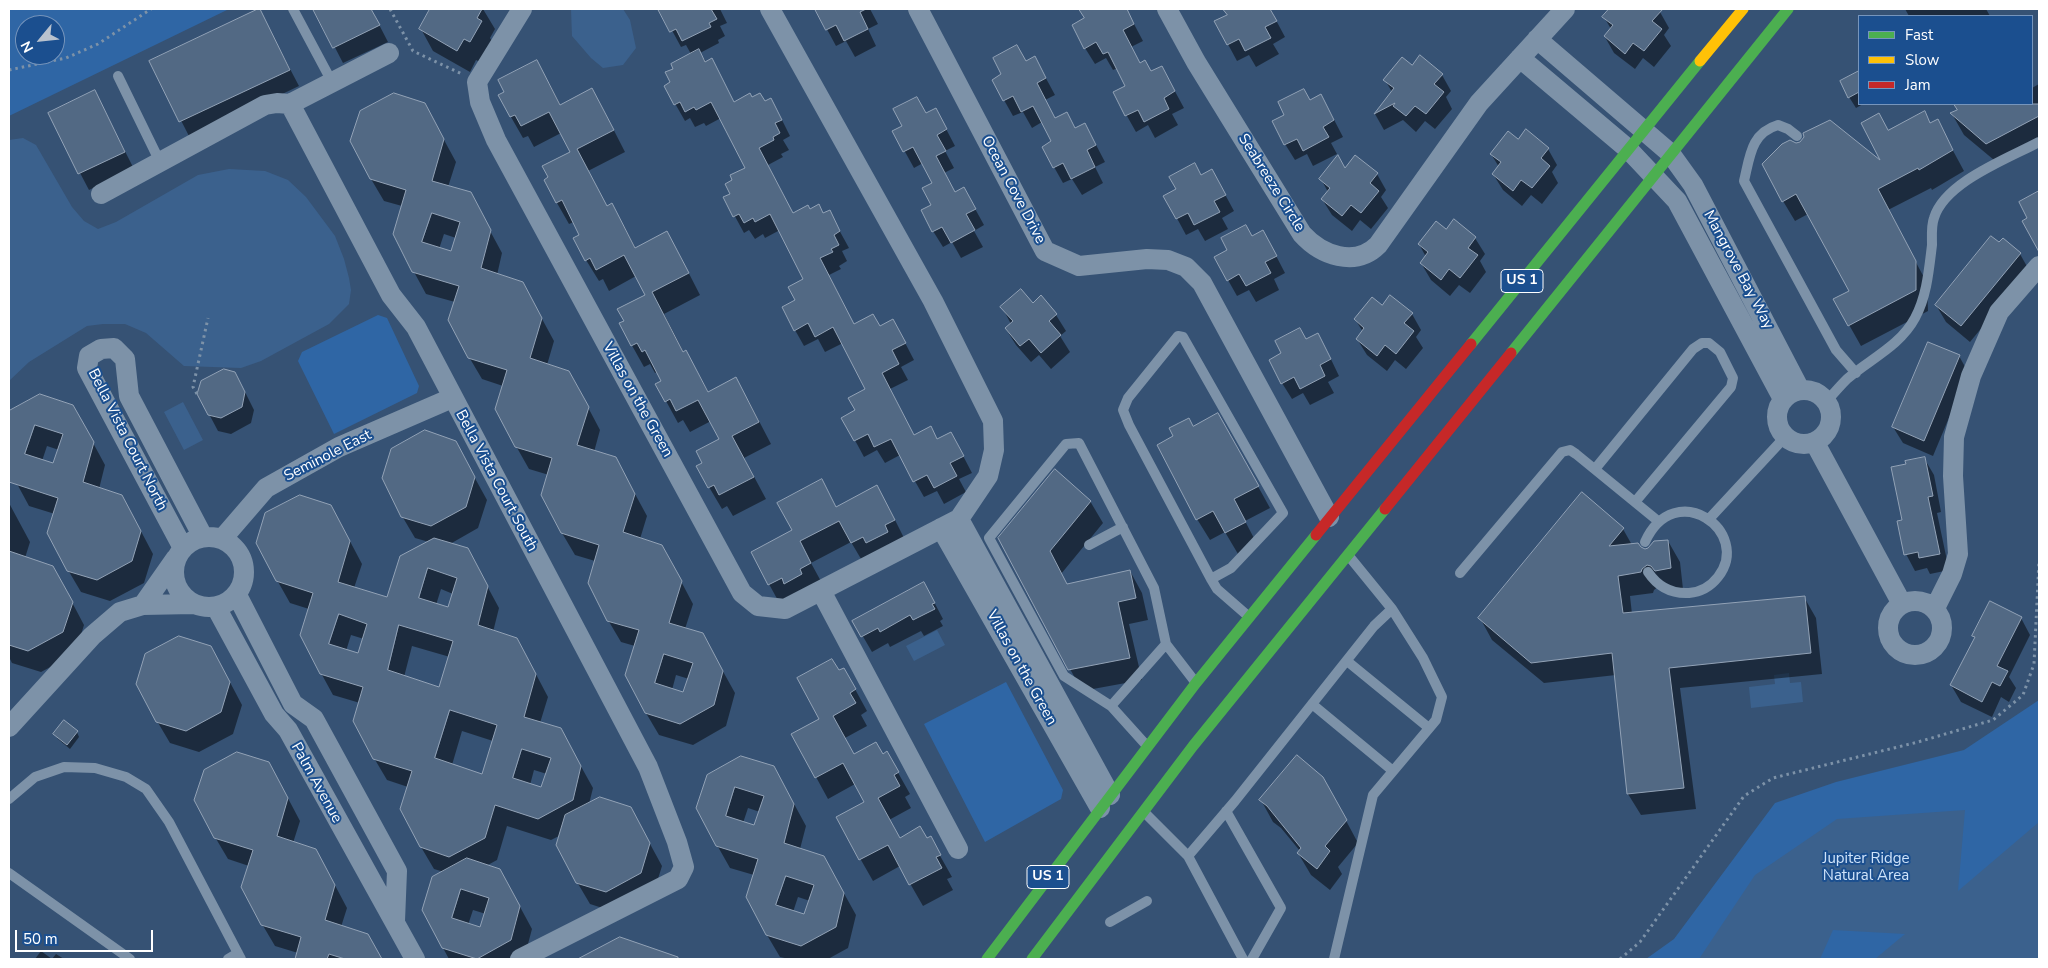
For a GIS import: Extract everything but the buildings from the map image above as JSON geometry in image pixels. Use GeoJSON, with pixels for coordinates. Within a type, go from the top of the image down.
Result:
{"type":"FeatureCollection","features":[{"type":"Feature","properties":{"kind":"main road","name":"US 1"},"geometry":{"type":"LineString","coordinates":[[986,959],[1196,683],[1742,9]]}},
{"type":"Feature","properties":{"kind":"main road","name":"US 1"},"geometry":{"type":"LineString","coordinates":[[1032,959],[1192,746],[1788,9]]}},
{"type":"Feature","properties":{"kind":"main road"},"geometry":{"type":"LineString","coordinates":[[1476,355],[1509,297]]}},
{"type":"Feature","properties":{"kind":"main road"},"geometry":{"type":"LineString","coordinates":[[1348,554],[1352,531]]}},
{"type":"Feature","properties":{"kind":"main road"},"geometry":{"type":"LineString","coordinates":[[1196,683],[1200,696]]}},
{"type":"Feature","properties":{"kind":"main road"},"geometry":{"type":"LineString","coordinates":[[1046,940],[1058,904]]}},
{"type":"Feature","properties":{"kind":"street"},"geometry":{"type":"LineString","coordinates":[[478,81],[522,9]]}},
{"type":"Feature","properties":{"kind":"street","name":"Villas on the Green"},"geometry":{"type":"LineString","coordinates":[[478,81],[480,102],[496,140],[742,593],[758,606],[785,609],[950,523],[988,476],[994,450],[993,421],[933,301],[770,9]]}},
{"type":"Feature","properties":{"kind":"street","name":"Ocean Cove Drive"},"geometry":{"type":"LineString","coordinates":[[918,9],[1045,251],[1079,266],[1147,259],[1168,260],[1186,267],[1202,283],[1329,517]]}},
{"type":"Feature","properties":{"kind":"street","name":"Seabreeze Circle"},"geometry":{"type":"LineString","coordinates":[[1167,9],[1196,62],[1302,234],[1314,247],[1329,255],[1354,257],[1368,253],[1378,245],[1479,103],[1565,9]]}},
{"type":"Feature","properties":{"kind":"street"},"geometry":{"type":"LineString","coordinates":[[1538,39],[1670,153]]}},
{"type":"Feature","properties":{"kind":"street"},"geometry":{"type":"LineString","coordinates":[[101,194],[265,105],[276,103],[290,104],[389,53]]}},
{"type":"Feature","properties":{"kind":"street"},"geometry":{"type":"LineString","coordinates":[[1520,58],[1628,149],[1653,174]]}},
{"type":"Feature","properties":{"kind":"street"},"geometry":{"type":"LineString","coordinates":[[1561,92],[1576,72]]}},
{"type":"Feature","properties":{"kind":"street","name":"Bella Vista Court South"},"geometry":{"type":"LineString","coordinates":[[290,104],[391,295],[416,327],[648,767],[684,867],[678,879],[520,959]]}},
{"type":"Feature","properties":{"kind":"street","name":"Mangrove Bay Way"},"geometry":{"type":"LineString","coordinates":[[1670,153],[1693,185],[1792,395]]}},
{"type":"Feature","properties":{"kind":"street","name":"Mangrove Bay Way"},"geometry":{"type":"LineString","coordinates":[[1653,174],[1678,201],[1792,395]]}},
{"type":"Feature","properties":{"kind":"street"},"geometry":{"type":"LineString","coordinates":[[1934,608],[1952,574],[1958,554],[1953,476],[1954,437],[1971,376],[2000,312],[2039,266]]}},
{"type":"Feature","properties":{"kind":"street","name":"Bella Vista Court North"},"geometry":{"type":"LineString","coordinates":[[180,552],[134,456],[87,368],[89,356],[101,348],[114,348],[125,359],[129,396],[155,444],[213,538]]}},
{"type":"Feature","properties":{"kind":"street"},"geometry":{"type":"LineString","coordinates":[[1815,392],[1827,401],[1832,417],[1830,425],[1822,438],[1815,442],[1799,444],[1785,437],[1779,428],[1778,408],[1792,395],[1815,392]]}},
{"type":"Feature","properties":{"kind":"street","name":"Seminole East"},"geometry":{"type":"LineString","coordinates":[[213,538],[266,488],[340,447],[452,398]]}},
{"type":"Feature","properties":{"kind":"street"},"geometry":{"type":"LineString","coordinates":[[1815,442],[1902,604]]}},
{"type":"Feature","properties":{"kind":"street"},"geometry":{"type":"LineString","coordinates":[[134,456],[155,444]]}},
{"type":"Feature","properties":{"kind":"street","name":"Villas on the Green"},"geometry":{"type":"LineString","coordinates":[[950,523],[1105,802]]}},
{"type":"Feature","properties":{"kind":"street"},"geometry":{"type":"LineString","coordinates":[[143,605],[180,552],[192,541],[213,538],[236,548],[244,563],[243,585],[228,603],[205,608],[193,604],[184,598],[174,578],[174,567],[180,552]]}},
{"type":"Feature","properties":{"kind":"street"},"geometry":{"type":"LineString","coordinates":[[821,591],[958,849]]}},
{"type":"Feature","properties":{"kind":"street"},"geometry":{"type":"LineString","coordinates":[[237,594],[293,704],[314,719],[397,871],[394,921]]}},
{"type":"Feature","properties":{"kind":"street"},"geometry":{"type":"LineString","coordinates":[[1916,600],[1926,603],[1934,608],[1941,619],[1942,627],[1938,643],[1926,653],[1910,655],[1896,647],[1890,639],[1888,629],[1890,619],[1894,610],[1902,604],[1916,600]]}},
{"type":"Feature","properties":{"kind":"street"},"geometry":{"type":"LineString","coordinates":[[9,727],[92,636],[120,612],[143,605],[193,604]]}},
{"type":"Feature","properties":{"kind":"street","name":"Palm Avenue"},"geometry":{"type":"LineString","coordinates":[[216,607],[274,714],[288,730],[415,959]]}},
{"type":"Feature","properties":{"kind":"street"},"geometry":{"type":"LineString","coordinates":[[330,808],[356,796]]}},
{"type":"Feature","properties":{"kind":"lane"},"geometry":{"type":"LineString","coordinates":[[293,9],[332,82]]}},
{"type":"Feature","properties":{"kind":"lane"},"geometry":{"type":"LineString","coordinates":[[118,76],[160,162]]}},
{"type":"Feature","properties":{"kind":"lane"},"geometry":{"type":"LineString","coordinates":[[1797,136],[1788,129],[1778,125],[1760,134],[1750,156],[1744,181],[1836,350],[1856,373]]}},
{"type":"Feature","properties":{"kind":"lane"},"geometry":{"type":"LineString","coordinates":[[1827,401],[1848,379],[1898,340],[1914,320],[1921,304],[1929,270],[1934,218],[1945,198],[1959,184],[2039,142]]}},
{"type":"Feature","properties":{"kind":"lane"},"geometry":{"type":"LineString","coordinates":[[1211,579],[1231,568],[1283,513],[1183,337],[1178,336],[1128,398],[1123,410],[1129,425],[1211,579],[1217,589],[1249,617]]}},
{"type":"Feature","properties":{"kind":"lane"},"geometry":{"type":"LineString","coordinates":[[1595,469],[1693,350],[1702,343],[1709,343],[1720,352],[1733,378],[1731,387],[1635,502]]}},
{"type":"Feature","properties":{"kind":"lane"},"geometry":{"type":"LineString","coordinates":[[1709,519],[1785,437]]}},
{"type":"Feature","properties":{"kind":"lane"},"geometry":{"type":"LineString","coordinates":[[1147,746],[1110,706],[1064,676],[989,538],[1066,444],[1079,443],[1154,588],[1166,644],[1196,683]]}},
{"type":"Feature","properties":{"kind":"lane"},"geometry":{"type":"LineString","coordinates":[[1460,573],[1562,452],[1570,450],[1658,521]]}},
{"type":"Feature","properties":{"kind":"lane"},"geometry":{"type":"LineString","coordinates":[[1645,542],[1650,530],[1658,521],[1674,513],[1692,512],[1709,519],[1718,528],[1725,540],[1727,555],[1723,571],[1712,584],[1696,593],[1679,594],[1664,588],[1654,581],[1648,572]]}},
{"type":"Feature","properties":{"kind":"lane"},"geometry":{"type":"LineString","coordinates":[[1089,545],[1123,528]]}},
{"type":"Feature","properties":{"kind":"lane"},"geometry":{"type":"LineString","coordinates":[[1334,959],[1373,794],[1436,720],[1442,697],[1423,658],[1392,609],[1348,554]]}},
{"type":"Feature","properties":{"kind":"lane"},"geometry":{"type":"LineString","coordinates":[[1188,856],[1374,626],[1392,609]]}},
{"type":"Feature","properties":{"kind":"lane"},"geometry":{"type":"LineString","coordinates":[[1110,706],[1166,644]]}},
{"type":"Feature","properties":{"kind":"lane"},"geometry":{"type":"LineString","coordinates":[[1347,661],[1429,728]]}},
{"type":"Feature","properties":{"kind":"lane"},"geometry":{"type":"LineString","coordinates":[[1312,704],[1393,771]]}},
{"type":"Feature","properties":{"kind":"lane"},"geometry":{"type":"LineString","coordinates":[[9,799],[35,777],[64,767],[95,768],[126,777],[146,789],[169,822],[240,956],[228,959]]}},
{"type":"Feature","properties":{"kind":"lane"},"geometry":{"type":"LineString","coordinates":[[1226,811],[1280,908],[1252,959]]}},
{"type":"Feature","properties":{"kind":"lane"},"geometry":{"type":"LineString","coordinates":[[1143,812],[1188,856],[1243,959]]}},
{"type":"Feature","properties":{"kind":"lane"},"geometry":{"type":"LineString","coordinates":[[9,873],[130,959]]}},
{"type":"Feature","properties":{"kind":"lane"},"geometry":{"type":"LineString","coordinates":[[1110,922],[1147,901]]}},
{"type":"Feature","properties":{"kind":"path"},"geometry":{"type":"LineString","coordinates":[[9,70],[66,58],[98,44],[151,9]]}},
{"type":"Feature","properties":{"kind":"path"},"geometry":{"type":"LineString","coordinates":[[390,9],[413,51],[478,81]]}},
{"type":"Feature","properties":{"kind":"path"},"geometry":{"type":"LineString","coordinates":[[197,394],[193,387],[208,318]]}},
{"type":"Feature","properties":{"kind":"path"},"geometry":{"type":"LineString","coordinates":[[1620,959],[1640,942],[1744,796],[1773,778],[1918,742],[1993,720],[2023,695],[2034,664],[2039,560]]}},
{"type":"Feature","properties":{"kind":"green space"},"geometry":{"type":"Polygon","coordinates":[[[9,9],[229,9],[9,116],[9,9]]]}},
{"type":"Feature","properties":{"kind":"green space"},"geometry":{"type":"Polygon","coordinates":[[[378,315],[387,318],[419,386],[417,393],[334,434],[298,361],[302,352],[378,315]]]}},
{"type":"Feature","properties":{"kind":"green space"},"geometry":{"type":"Polygon","coordinates":[[[1006,682],[1063,790],[1061,799],[985,842],[924,724],[1006,682]]]}},
{"type":"Feature","properties":{"kind":"green space","name":"Jupiter Ridge Natural Area"},"geometry":{"type":"Polygon","coordinates":[[[2039,700],[2039,840],[1902,959],[1646,959],[1674,939],[1775,803],[1836,782],[1964,750],[2039,700]]]}},
{"type":"Feature","properties":{"kind":"shaded area"},"geometry":{"type":"Polygon","coordinates":[[[571,9],[623,9],[630,20],[636,48],[623,65],[603,68],[591,58],[572,36],[571,9]]]}},
{"type":"Feature","properties":{"kind":"shaded area"},"geometry":{"type":"Polygon","coordinates":[[[23,138],[36,145],[72,207],[84,221],[98,229],[116,222],[198,175],[229,169],[265,171],[288,180],[306,197],[335,236],[349,278],[351,290],[349,304],[329,324],[261,361],[241,368],[184,366],[146,333],[125,324],[103,324],[87,326],[29,362],[9,381],[9,140],[23,138]]]}},
{"type":"Feature","properties":{"kind":"shaded area"},"geometry":{"type":"Polygon","coordinates":[[[183,402],[203,440],[184,450],[164,412],[183,402]]]}},
{"type":"Feature","properties":{"kind":"shaded area"},"geometry":{"type":"Polygon","coordinates":[[[937,630],[945,645],[914,661],[906,646],[937,630]]]}},
{"type":"Feature","properties":{"kind":"shaded area"},"geometry":{"type":"Polygon","coordinates":[[[1789,673],[1790,683],[1801,682],[1803,702],[1751,708],[1749,687],[1775,684],[1774,675],[1789,673]]]}},
{"type":"Feature","properties":{"kind":"shaded area"},"geometry":{"type":"Polygon","coordinates":[[[1965,810],[1958,891],[2039,822],[2039,959],[1875,959],[1905,934],[1833,930],[1820,959],[1699,959],[1755,875],[1837,819],[1965,810]]]}},
{"type":"Feature","properties":{"kind":"traffic: fast"},"geometry":{"type":"LineString","coordinates":[[1511,353],[1788,9]]}},
{"type":"Feature","properties":{"kind":"traffic: fast"},"geometry":{"type":"LineString","coordinates":[[1471,344],[1700,61]]}},
{"type":"Feature","properties":{"kind":"traffic: fast"},"geometry":{"type":"LineString","coordinates":[[1032,959],[1193,746],[1385,509]]}},
{"type":"Feature","properties":{"kind":"traffic: fast"},"geometry":{"type":"LineString","coordinates":[[987,959],[1196,683],[1316,535]]}},
{"type":"Feature","properties":{"kind":"traffic: slow"},"geometry":{"type":"LineString","coordinates":[[1700,61],[1743,9]]}},
{"type":"Feature","properties":{"kind":"traffic: jam"},"geometry":{"type":"LineString","coordinates":[[1316,535],[1471,344]]}},
{"type":"Feature","properties":{"kind":"traffic: jam"},"geometry":{"type":"LineString","coordinates":[[1385,509],[1511,353]]}}]}
